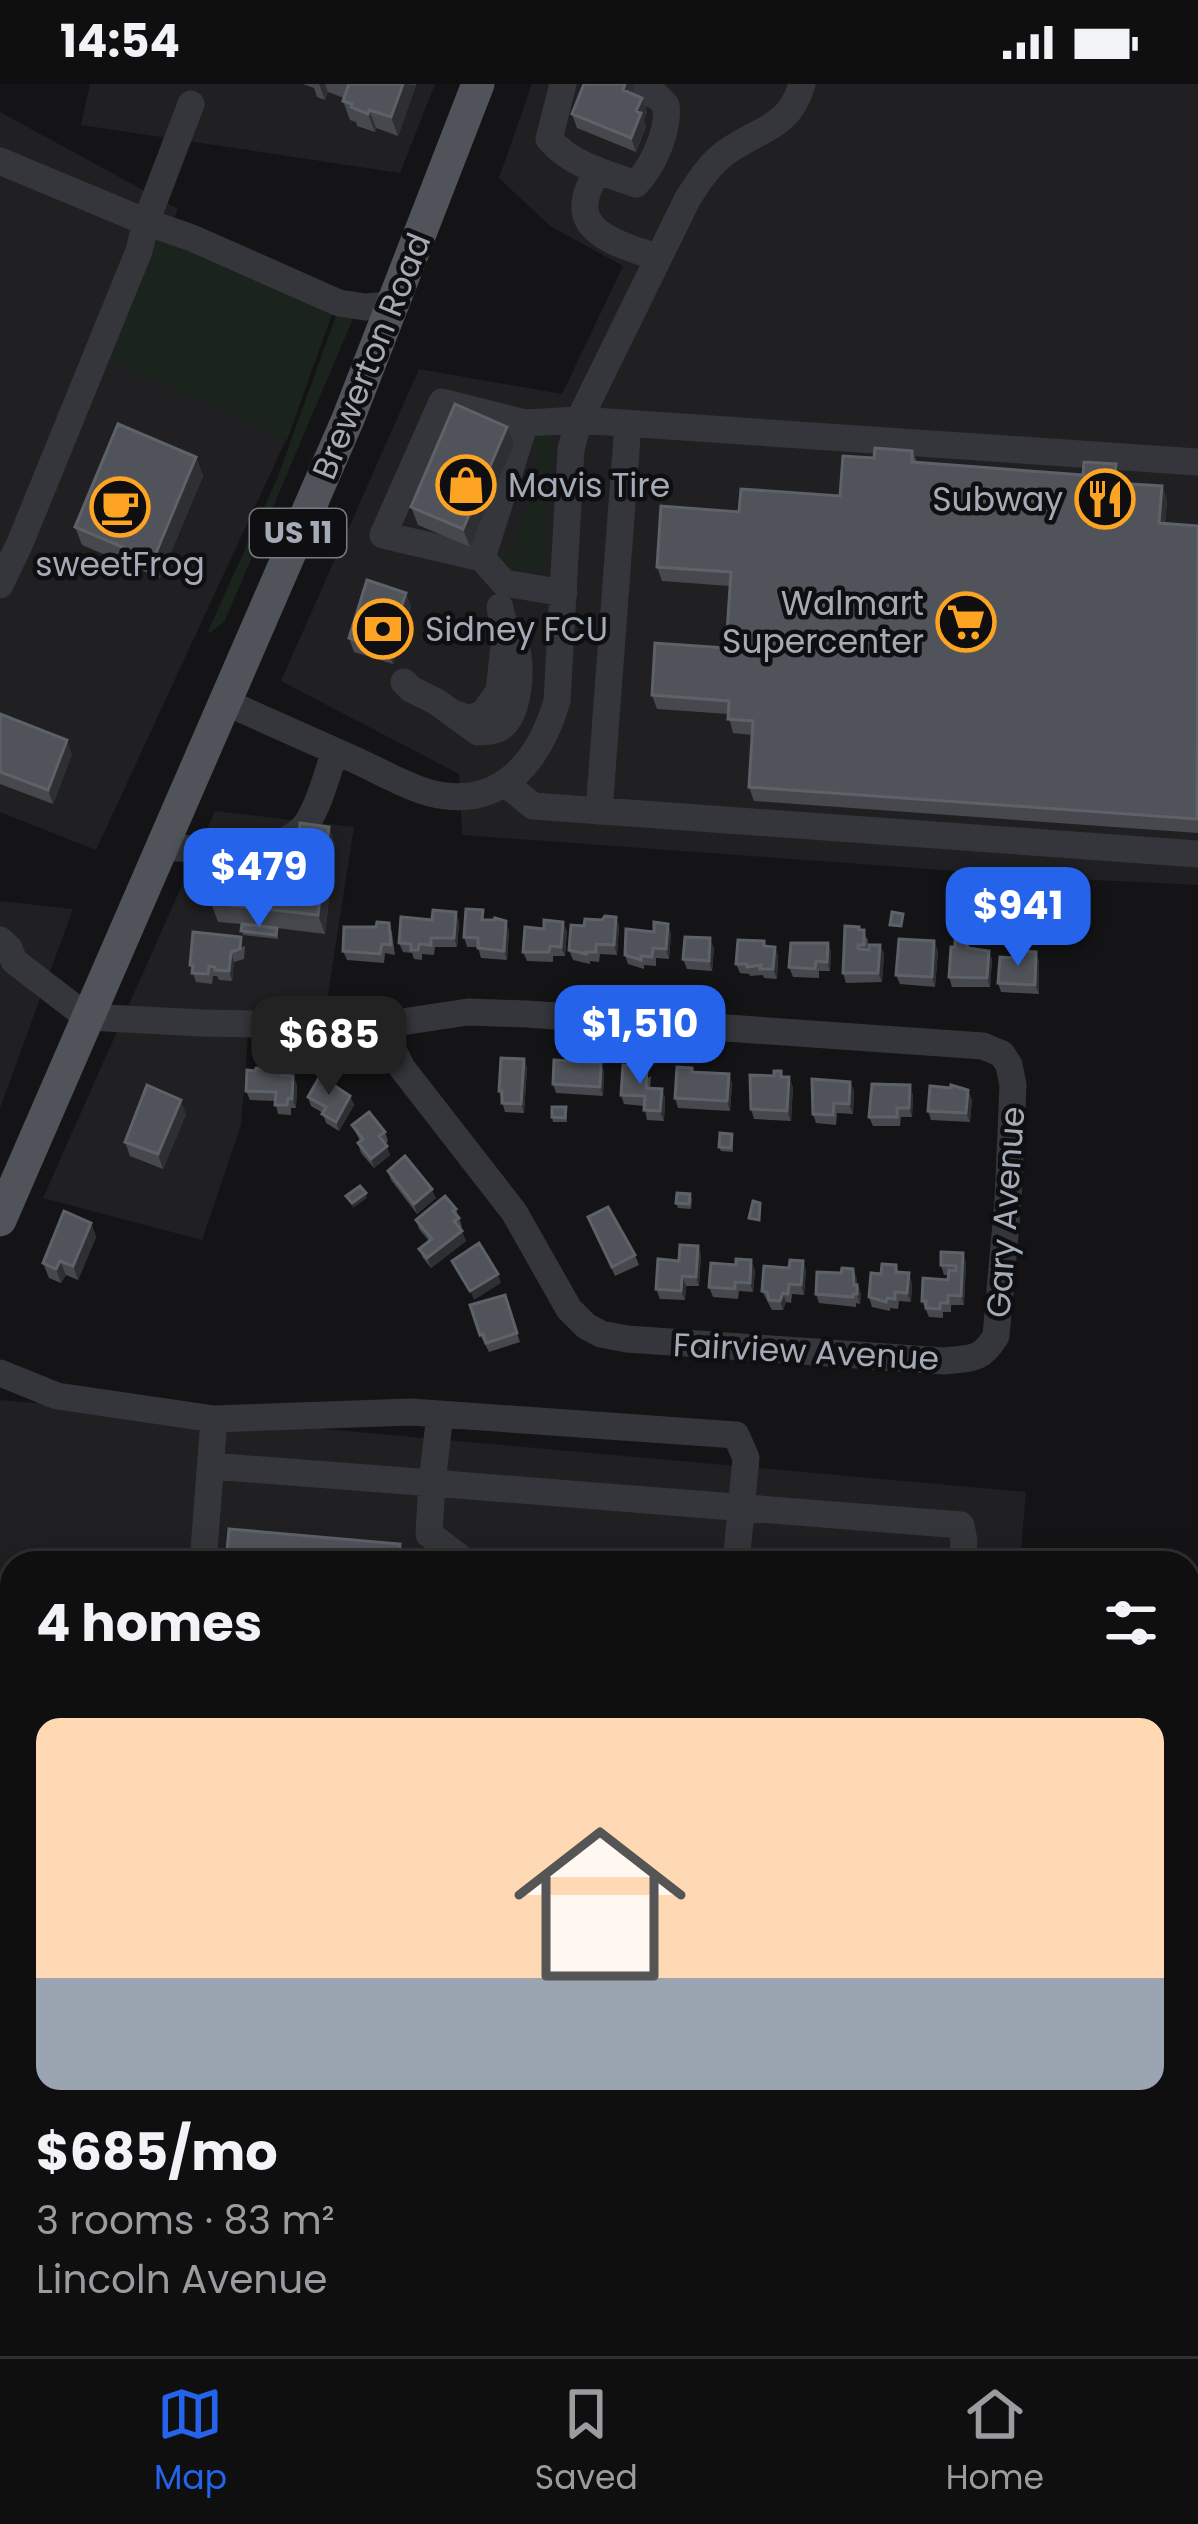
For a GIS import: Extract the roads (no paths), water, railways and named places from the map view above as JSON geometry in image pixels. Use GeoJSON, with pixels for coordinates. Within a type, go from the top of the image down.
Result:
{"type":"FeatureCollection","features":[{"type":"Feature","properties":{"kind":"main road","name":"Brewerton Road"},"geometry":{"type":"LineString","coordinates":[[0,1220],[348,419],[478,84]]}},
{"type":"Feature","properties":{"kind":"street"},"geometry":{"type":"LineString","coordinates":[[563,84],[548,139],[559,152],[636,184],[647,172],[668,120],[666,105],[657,96],[634,88]]}},
{"type":"Feature","properties":{"kind":"street"},"geometry":{"type":"LineString","coordinates":[[224,702],[428,793],[471,798],[506,784],[530,759],[548,731],[557,701],[571,449],[578,420],[688,198],[728,150],[785,118],[802,84]]}},
{"type":"Feature","properties":{"kind":"street"},"geometry":{"type":"LineString","coordinates":[[0,585],[139,251],[191,104]]}},
{"type":"Feature","properties":{"kind":"street"},"geometry":{"type":"LineString","coordinates":[[0,160],[339,303],[392,305]]}},
{"type":"Feature","properties":{"kind":"street"},"geometry":{"type":"LineString","coordinates":[[597,170],[584,201],[587,222],[598,234],[658,258]]}},
{"type":"Feature","properties":{"kind":"street"},"geometry":{"type":"LineString","coordinates":[[564,592],[504,583],[482,558],[383,535],[442,402],[525,423],[578,420],[1198,463]]}},
{"type":"Feature","properties":{"kind":"street"},"geometry":{"type":"LineString","coordinates":[[482,558],[525,423]]}},
{"type":"Feature","properties":{"kind":"street"},"geometry":{"type":"LineString","coordinates":[[599,811],[628,424]]}},
{"type":"Feature","properties":{"kind":"street"},"geometry":{"type":"LineString","coordinates":[[404,682],[449,712],[467,718],[482,715],[499,691],[503,618]]}},
{"type":"Feature","properties":{"kind":"street"},"geometry":{"type":"LineString","coordinates":[[161,847],[242,849],[284,842],[310,818],[335,752]]}},
{"type":"Feature","properties":{"kind":"street"},"geometry":{"type":"LineString","coordinates":[[506,784],[532,806],[1198,854]]}},
{"type":"Feature","properties":{"kind":"street"},"geometry":{"type":"LineString","coordinates":[[0,940],[14,961],[88,1017],[388,1025]]}},
{"type":"Feature","properties":{"kind":"street","name":"Gary Avenue"},"geometry":{"type":"LineString","coordinates":[[388,1025],[468,1012],[527,1014],[983,1046],[1002,1054],[1013,1085],[1008,1201],[996,1336],[984,1354]]}},
{"type":"Feature","properties":{"kind":"street","name":"Fairview Avenue"},"geometry":{"type":"LineString","coordinates":[[388,1025],[391,1046],[402,1068],[514,1212],[569,1309],[586,1326],[627,1339],[944,1361],[984,1354]]}},
{"type":"Feature","properties":{"kind":"street"},"geometry":{"type":"LineString","coordinates":[[0,1373],[57,1396],[214,1419],[410,1412],[736,1435],[746,1458],[737,1551]]}},
{"type":"Feature","properties":{"kind":"street"},"geometry":{"type":"LineString","coordinates":[[440,1414],[429,1534],[451,1551]]}},
{"type":"Feature","properties":{"kind":"street"},"geometry":{"type":"LineString","coordinates":[[204,1551],[214,1419]]}},
{"type":"Feature","properties":{"kind":"street"},"geometry":{"type":"LineString","coordinates":[[211,1466],[961,1525],[963,1551]]}},
{"type":"Feature","properties":{"kind":"place","name":"Mavis Tire"},"geometry":{"type":"Point","coordinates":[466,485]}},
{"type":"Feature","properties":{"kind":"place","name":"Subway"},"geometry":{"type":"Point","coordinates":[1105,499]}},
{"type":"Feature","properties":{"kind":"place","name":"sweetFrog"},"geometry":{"type":"Point","coordinates":[120,507]}},
{"type":"Feature","properties":{"kind":"place","name":"Walmart Supercenter"},"geometry":{"type":"Point","coordinates":[966,622]}},
{"type":"Feature","properties":{"kind":"place","name":"Sidney FCU"},"geometry":{"type":"Point","coordinates":[383,629]}}]}
